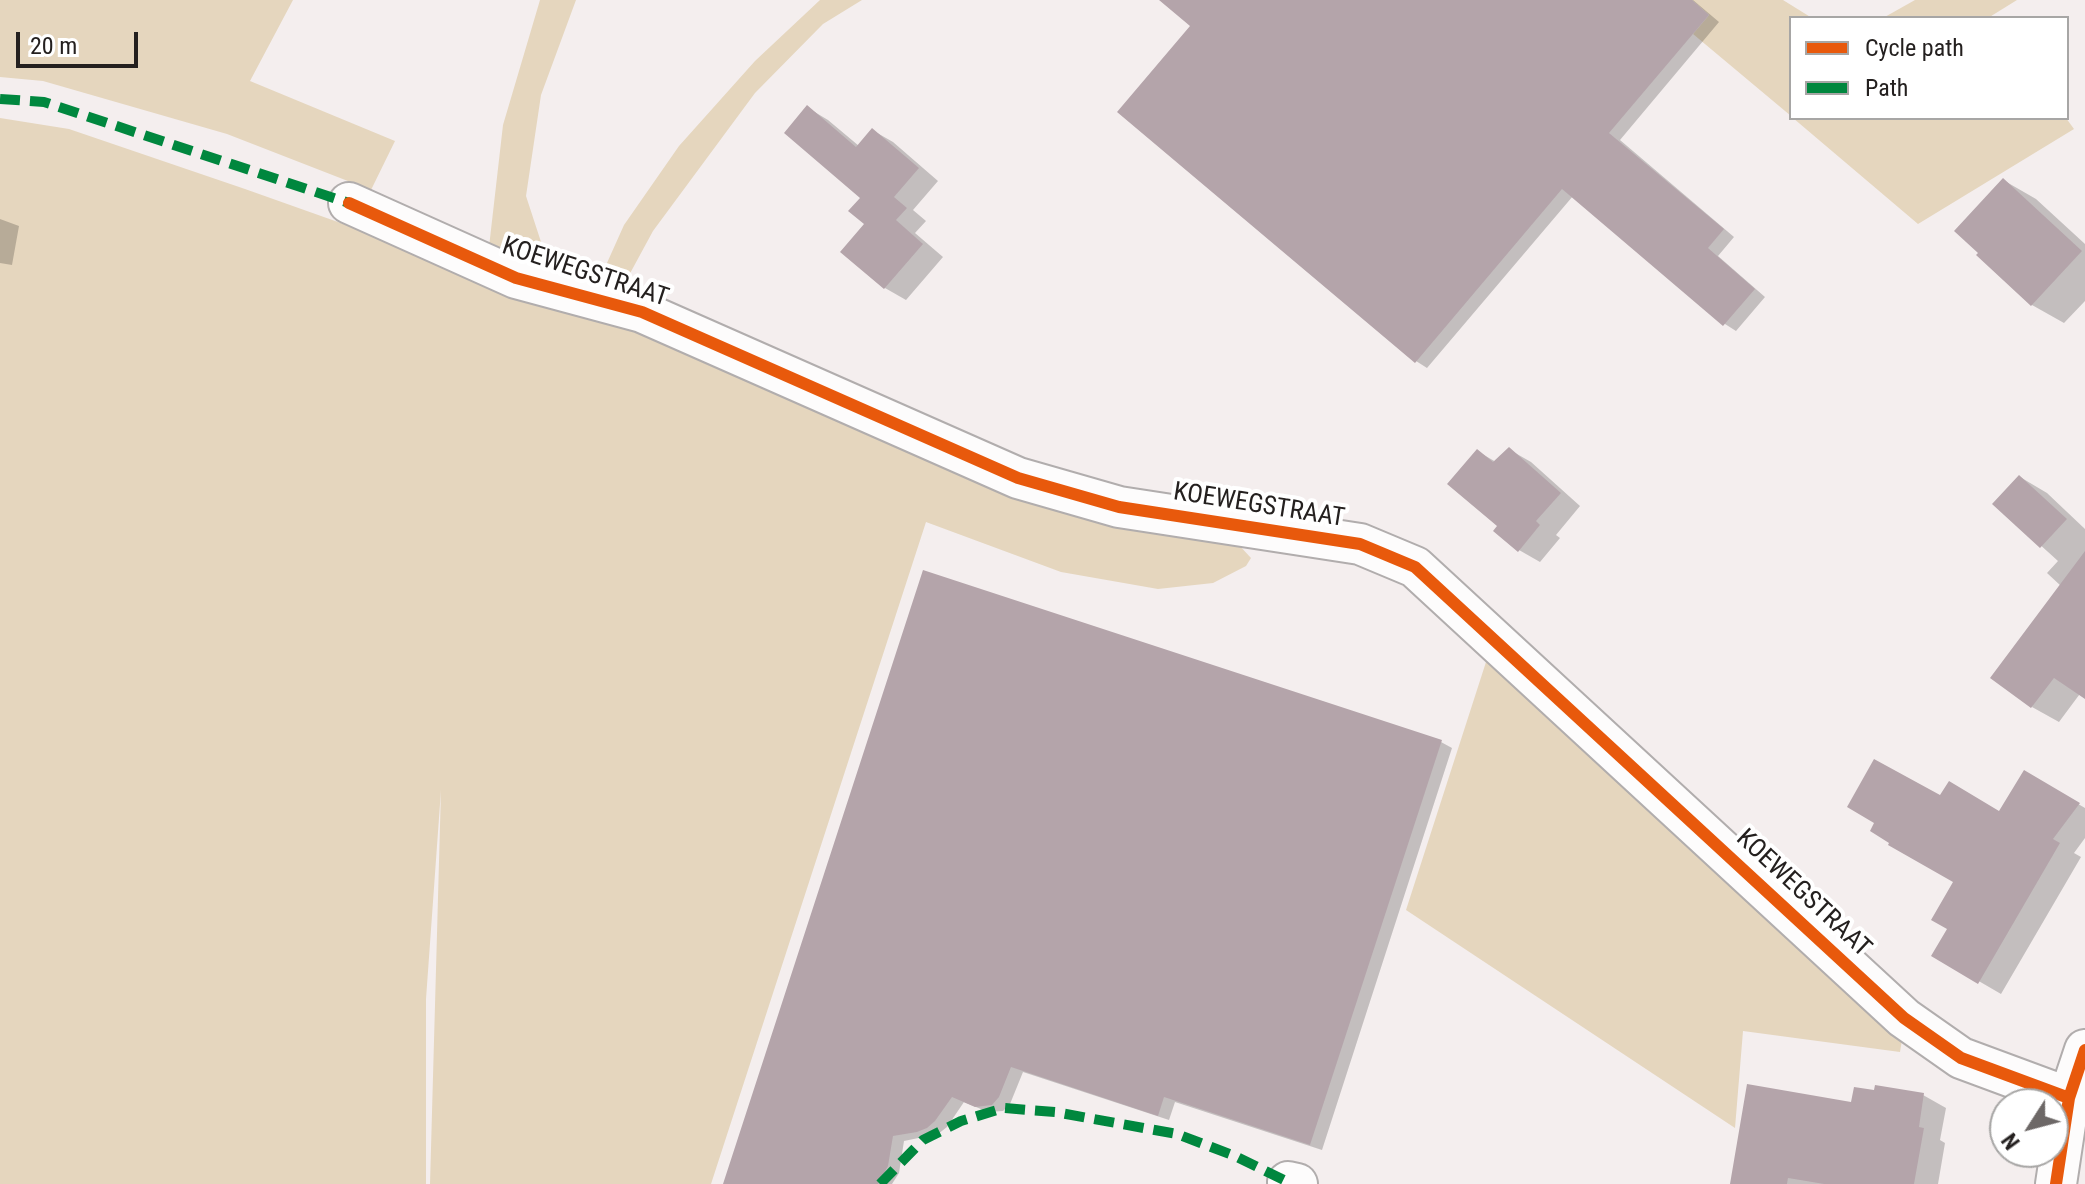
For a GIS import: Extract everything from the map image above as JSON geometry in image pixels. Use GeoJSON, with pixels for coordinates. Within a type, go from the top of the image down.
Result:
{"type":"FeatureCollection","features":[{"type":"Feature","properties":{"kind":"street","name":"KOEWEGSTRAAT"},"geometry":{"type":"LineString","coordinates":[[349,203],[516,278],[642,312],[1018,478],[1119,507],[1360,544],[1415,567],[1904,1018],[1961,1058],[2042,1088]]}},
{"type":"Feature","properties":{"kind":"street"},"geometry":{"type":"LineString","coordinates":[[2069,1098],[2085,1050]]}},
{"type":"Feature","properties":{"kind":"shaded area"},"geometry":{"type":"Polygon","coordinates":[[[0,0],[293,0],[250,81],[395,141],[371,190],[227,134],[43,81],[0,77],[0,0]]]}},
{"type":"Feature","properties":{"kind":"shaded area"},"geometry":{"type":"Polygon","coordinates":[[[540,0],[576,0],[541,95],[526,196],[542,245],[540,267],[489,247],[503,125],[540,0]]]}},
{"type":"Feature","properties":{"kind":"shaded area"},"geometry":{"type":"Polygon","coordinates":[[[820,0],[862,0],[823,24],[755,93],[653,231],[621,290],[598,283],[624,225],[679,146],[755,61],[820,0]]]}},
{"type":"Feature","properties":{"kind":"shaded area"},"geometry":{"type":"Polygon","coordinates":[[[1692,0],[1783,0],[1809,16],[1789,16],[1789,114],[1693,34],[1709,15],[1692,0]]]}},
{"type":"Feature","properties":{"kind":"shaded area"},"geometry":{"type":"Polygon","coordinates":[[[1915,0],[2017,0],[1991,16],[1887,16],[1915,0]]]}},
{"type":"Feature","properties":{"kind":"shaded area"},"geometry":{"type":"Polygon","coordinates":[[[0,118],[69,129],[245,189],[473,270],[513,287],[525,302],[594,317],[673,343],[1238,544],[1251,558],[1246,566],[1213,583],[1158,589],[1061,572],[926,522],[711,1184],[430,1184],[441,790],[426,999],[426,1184],[0,1184],[0,118]]]}},
{"type":"Feature","properties":{"kind":"shaded area"},"geometry":{"type":"Polygon","coordinates":[[[1795,120],[2067,120],[2074,129],[1918,224],[1795,120]]]}},
{"type":"Feature","properties":{"kind":"shaded area"},"geometry":{"type":"Polygon","coordinates":[[[1486,662],[1903,1034],[1900,1052],[1743,1031],[1735,1128],[1406,910],[1486,662]]]}},
{"type":"Feature","properties":{"kind":"building"},"geometry":{"type":"Polygon","coordinates":[[[1159,0],[1692,0],[1709,15],[1609,133],[1724,229],[1708,248],[1755,289],[1723,326],[1562,189],[1415,363],[1117,112],[1190,26],[1159,0]]]}},
{"type":"Feature","properties":{"kind":"building"},"geometry":{"type":"Polygon","coordinates":[[[807,105],[856,147],[872,128],[919,168],[894,197],[907,208],[896,220],[923,244],[884,289],[840,252],[864,224],[848,211],[860,198],[784,133],[807,105]]]}},
{"type":"Feature","properties":{"kind":"building"},"geometry":{"type":"Polygon","coordinates":[[[2003,178],[2082,251],[2031,306],[1954,231],[2003,178]]]}},
{"type":"Feature","properties":{"kind":"building"},"geometry":{"type":"Polygon","coordinates":[[[1509,447],[1561,493],[1536,521],[1540,525],[1518,552],[1493,531],[1497,526],[1447,484],[1477,449],[1493,462],[1509,447]]]}},
{"type":"Feature","properties":{"kind":"building"},"geometry":{"type":"Polygon","coordinates":[[[2019,475],[2067,519],[2040,548],[1992,504],[2019,475]]]}},
{"type":"Feature","properties":{"kind":"building"},"geometry":{"type":"Polygon","coordinates":[[[2085,551],[2085,699],[2054,678],[2031,708],[1990,678],[2085,551]]]}},
{"type":"Feature","properties":{"kind":"building"},"geometry":{"type":"Polygon","coordinates":[[[923,570],[1442,740],[1310,1145],[1164,1097],[1158,1116],[1011,1067],[999,1097],[992,1105],[975,1107],[952,1097],[927,1128],[893,1136],[888,1166],[878,1184],[723,1184],[923,570]]]}},
{"type":"Feature","properties":{"kind":"building"},"geometry":{"type":"Polygon","coordinates":[[[1874,759],[1940,795],[1949,781],[1999,811],[2024,770],[2080,803],[2053,839],[2060,843],[1978,984],[1931,956],[1947,929],[1931,920],[1953,882],[1888,845],[1870,831],[1874,823],[1847,807],[1874,759]]]}},
{"type":"Feature","properties":{"kind":"building"},"geometry":{"type":"Polygon","coordinates":[[[1747,1084],[1851,1102],[1854,1087],[1874,1090],[1875,1085],[1924,1093],[1919,1127],[1924,1128],[1914,1184],[1824,1184],[1788,1178],[1787,1184],[1730,1184],[1747,1084]]]}},
{"type":"Feature","properties":{"kind":"marked path"},"geometry":{"type":"LineString","coordinates":[[0,99],[44,102],[349,203]]}},
{"type":"Feature","properties":{"kind":"marked path"},"geometry":{"type":"LineString","coordinates":[[880,1184],[923,1140],[961,1121],[1004,1108],[1055,1112],[1177,1134],[1235,1156],[1288,1182]]}},
{"type":"Feature","properties":{"kind":"cycle path"},"geometry":{"type":"LineString","coordinates":[[349,203],[516,278],[642,312],[1018,478],[1119,507],[1360,544],[1415,567],[1904,1018],[1961,1058],[2042,1088]]}},
{"type":"Feature","properties":{"kind":"cycle path"},"geometry":{"type":"LineString","coordinates":[[2056,1184],[2069,1098],[2085,1050]]}}]}
